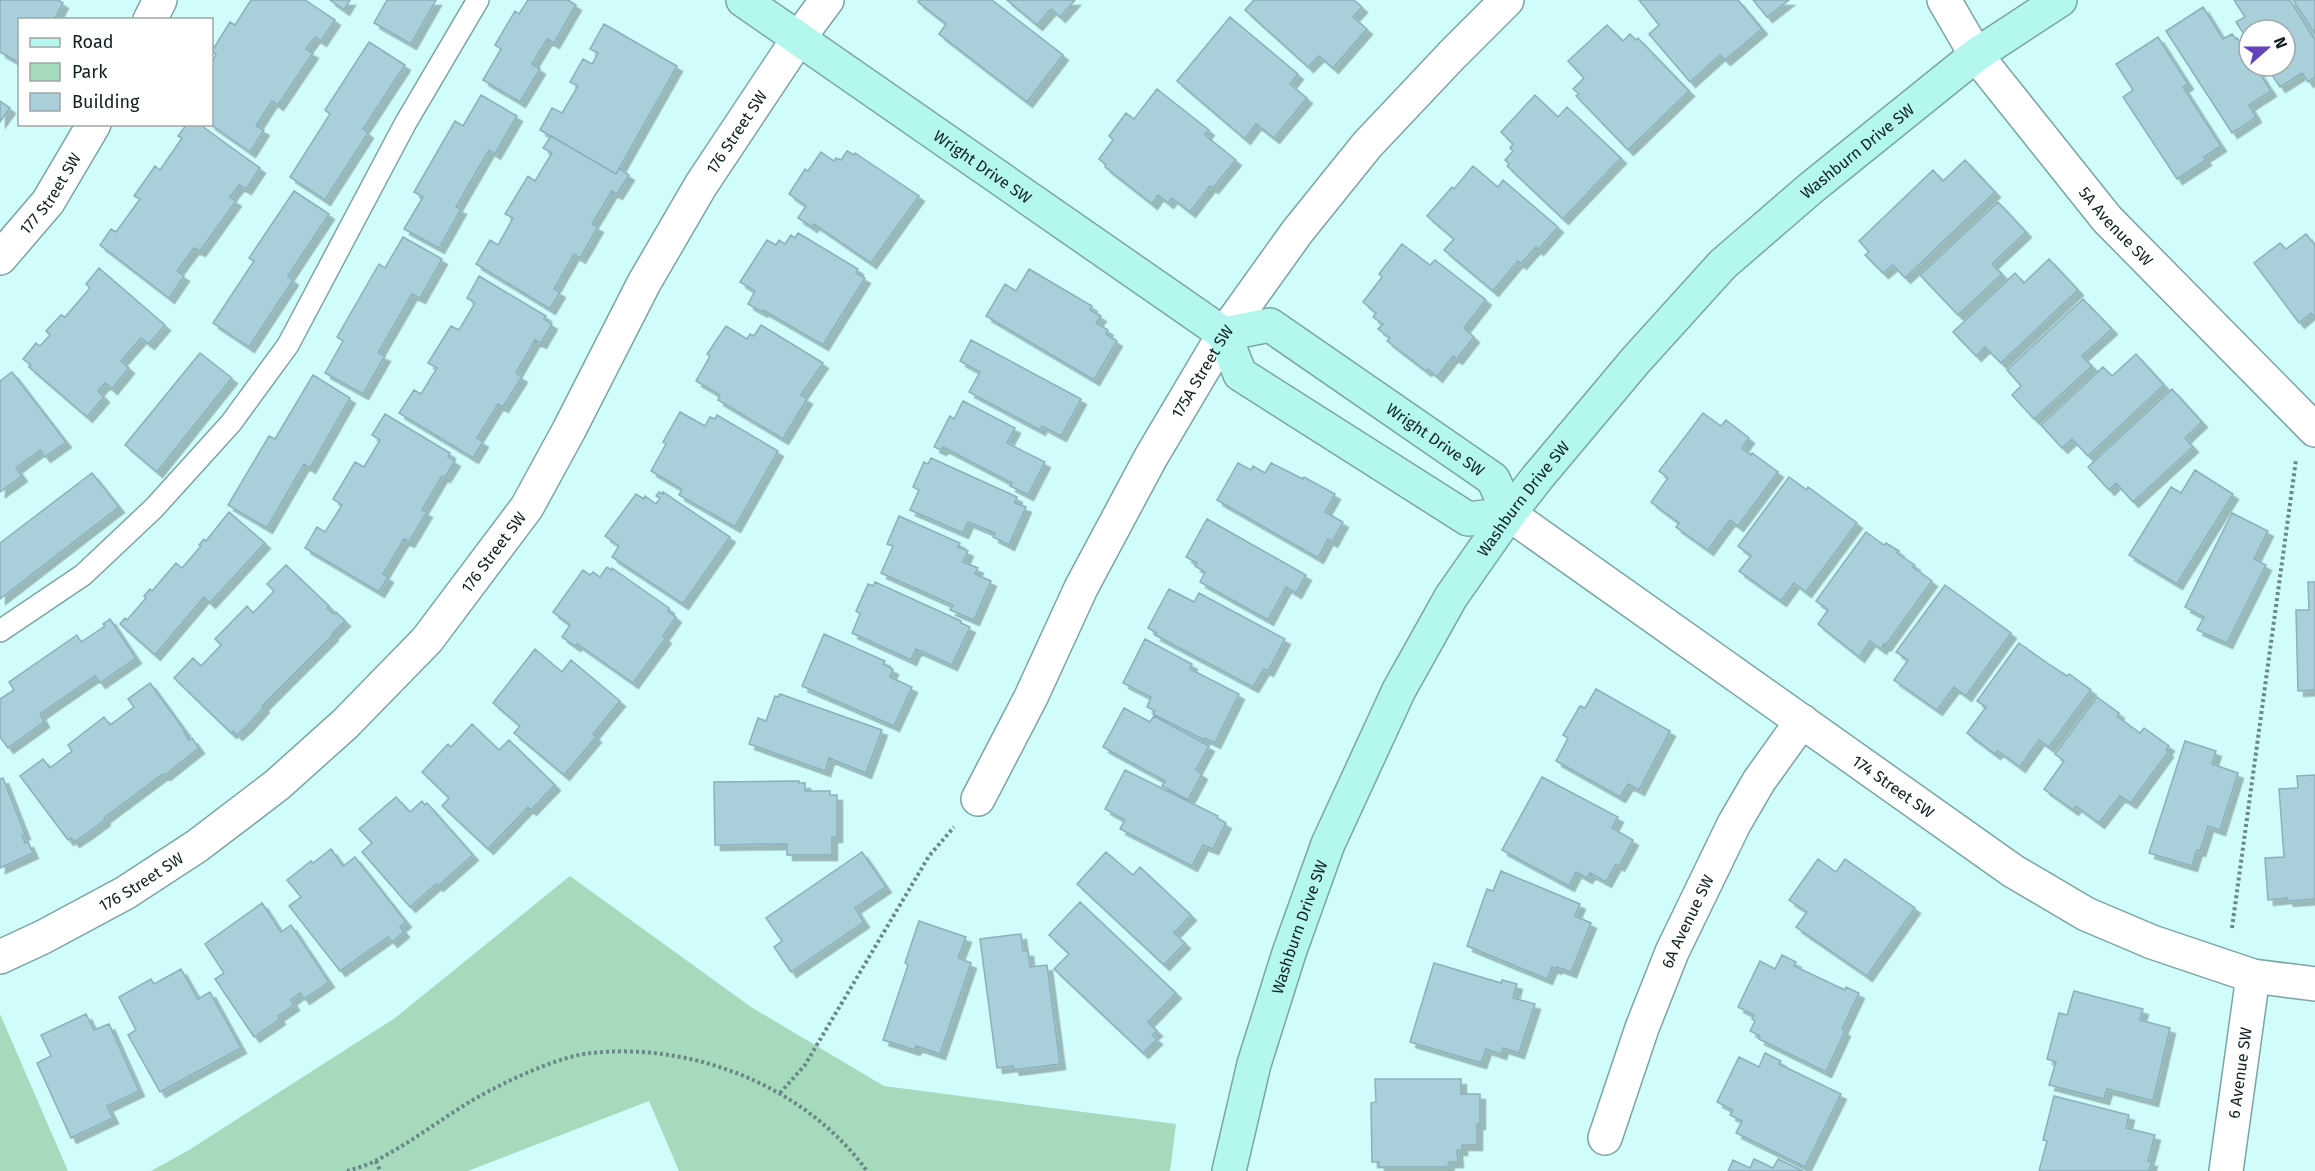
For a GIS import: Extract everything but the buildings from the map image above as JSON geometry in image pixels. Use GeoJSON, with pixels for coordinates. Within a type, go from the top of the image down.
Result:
{"type":"FeatureCollection","features":[{"type":"Feature","properties":{"kind":"street"},"geometry":{"type":"LineString","coordinates":[[151,18],[160,0]]}},
{"type":"Feature","properties":{"kind":"street","name":"Wright Drive SW"},"geometry":{"type":"LineString","coordinates":[[743,0],[1224,334],[1270,325],[1493,479],[1509,514]]}},
{"type":"Feature","properties":{"kind":"street","name":"176 Street SW"},"geometry":{"type":"LineString","coordinates":[[0,957],[43,937],[124,893],[197,846],[277,785],[345,724],[427,640],[527,507],[644,283],[701,185],[798,39],[827,0]]}},
{"type":"Feature","properties":{"kind":"street","name":"175A Street SW"},"geometry":{"type":"LineString","coordinates":[[978,800],[1031,697],[1092,567],[1151,457],[1224,334],[1297,231],[1367,145],[1452,55],[1508,0]]}},
{"type":"Feature","properties":{"kind":"street","name":"5A Avenue SW"},"geometry":{"type":"LineString","coordinates":[[1944,0],[1976,55],[2107,219],[2308,424]]}},
{"type":"Feature","properties":{"kind":"street","name":"Washburn Drive SW"},"geometry":{"type":"LineString","coordinates":[[1229,1171],[1254,1064],[1289,952],[1328,844],[1399,690],[1451,597],[1509,514],[1536,478],[1636,360],[1723,264],[1810,188],[1976,55],[2060,0]]}},
{"type":"Feature","properties":{"kind":"street","name":"177 Street SW"},"geometry":{"type":"LineString","coordinates":[[0,258],[48,202],[93,126]]}},
{"type":"Feature","properties":{"kind":"street"},"geometry":{"type":"LineString","coordinates":[[1224,334],[1240,375],[1408,482],[1468,519],[1509,514]]}},
{"type":"Feature","properties":{"kind":"street","name":"174 Street SW"},"geometry":{"type":"LineString","coordinates":[[1509,514],[2013,871],[2086,914],[2152,942],[2240,972],[2315,984]]}},
{"type":"Feature","properties":{"kind":"street","name":"6A Avenue SW"},"geometry":{"type":"LineString","coordinates":[[1605,1138],[1642,1028],[1677,942],[1734,824],[1759,781],[1802,721]]}},
{"type":"Feature","properties":{"kind":"street","name":"6 Avenue SW"},"geometry":{"type":"LineString","coordinates":[[2226,1171],[2240,972]]}},
{"type":"Feature","properties":{"kind":"lane"},"geometry":{"type":"LineString","coordinates":[[0,631],[83,575],[154,508],[231,423],[288,345],[405,124],[478,0]]}},
{"type":"Feature","properties":{"kind":"path"},"geometry":{"type":"LineString","coordinates":[[2240,972],[2308,424]]}},
{"type":"Feature","properties":{"kind":"path"},"geometry":{"type":"LineString","coordinates":[[780,1093],[804,1065],[929,856],[978,800]]}},
{"type":"Feature","properties":{"kind":"path"},"geometry":{"type":"LineString","coordinates":[[347,1171],[376,1161],[493,1089],[540,1068],[590,1053],[638,1051],[696,1060],[743,1074],[780,1093],[828,1129],[867,1171]]}},
{"type":"Feature","properties":{"kind":"path"},"geometry":{"type":"LineString","coordinates":[[376,1161],[380,1171]]}},
{"type":"Feature","properties":{"kind":"green space"},"geometry":{"type":"Polygon","coordinates":[[[570,876],[751,1007],[884,1086],[1176,1124],[1170,1171],[679,1171],[649,1101],[468,1171],[151,1171],[189,1150],[395,1018],[570,876]]]}},
{"type":"Feature","properties":{"kind":"green space"},"geometry":{"type":"Polygon","coordinates":[[[0,1014],[68,1171],[0,1171],[0,1014]]]}}]}
